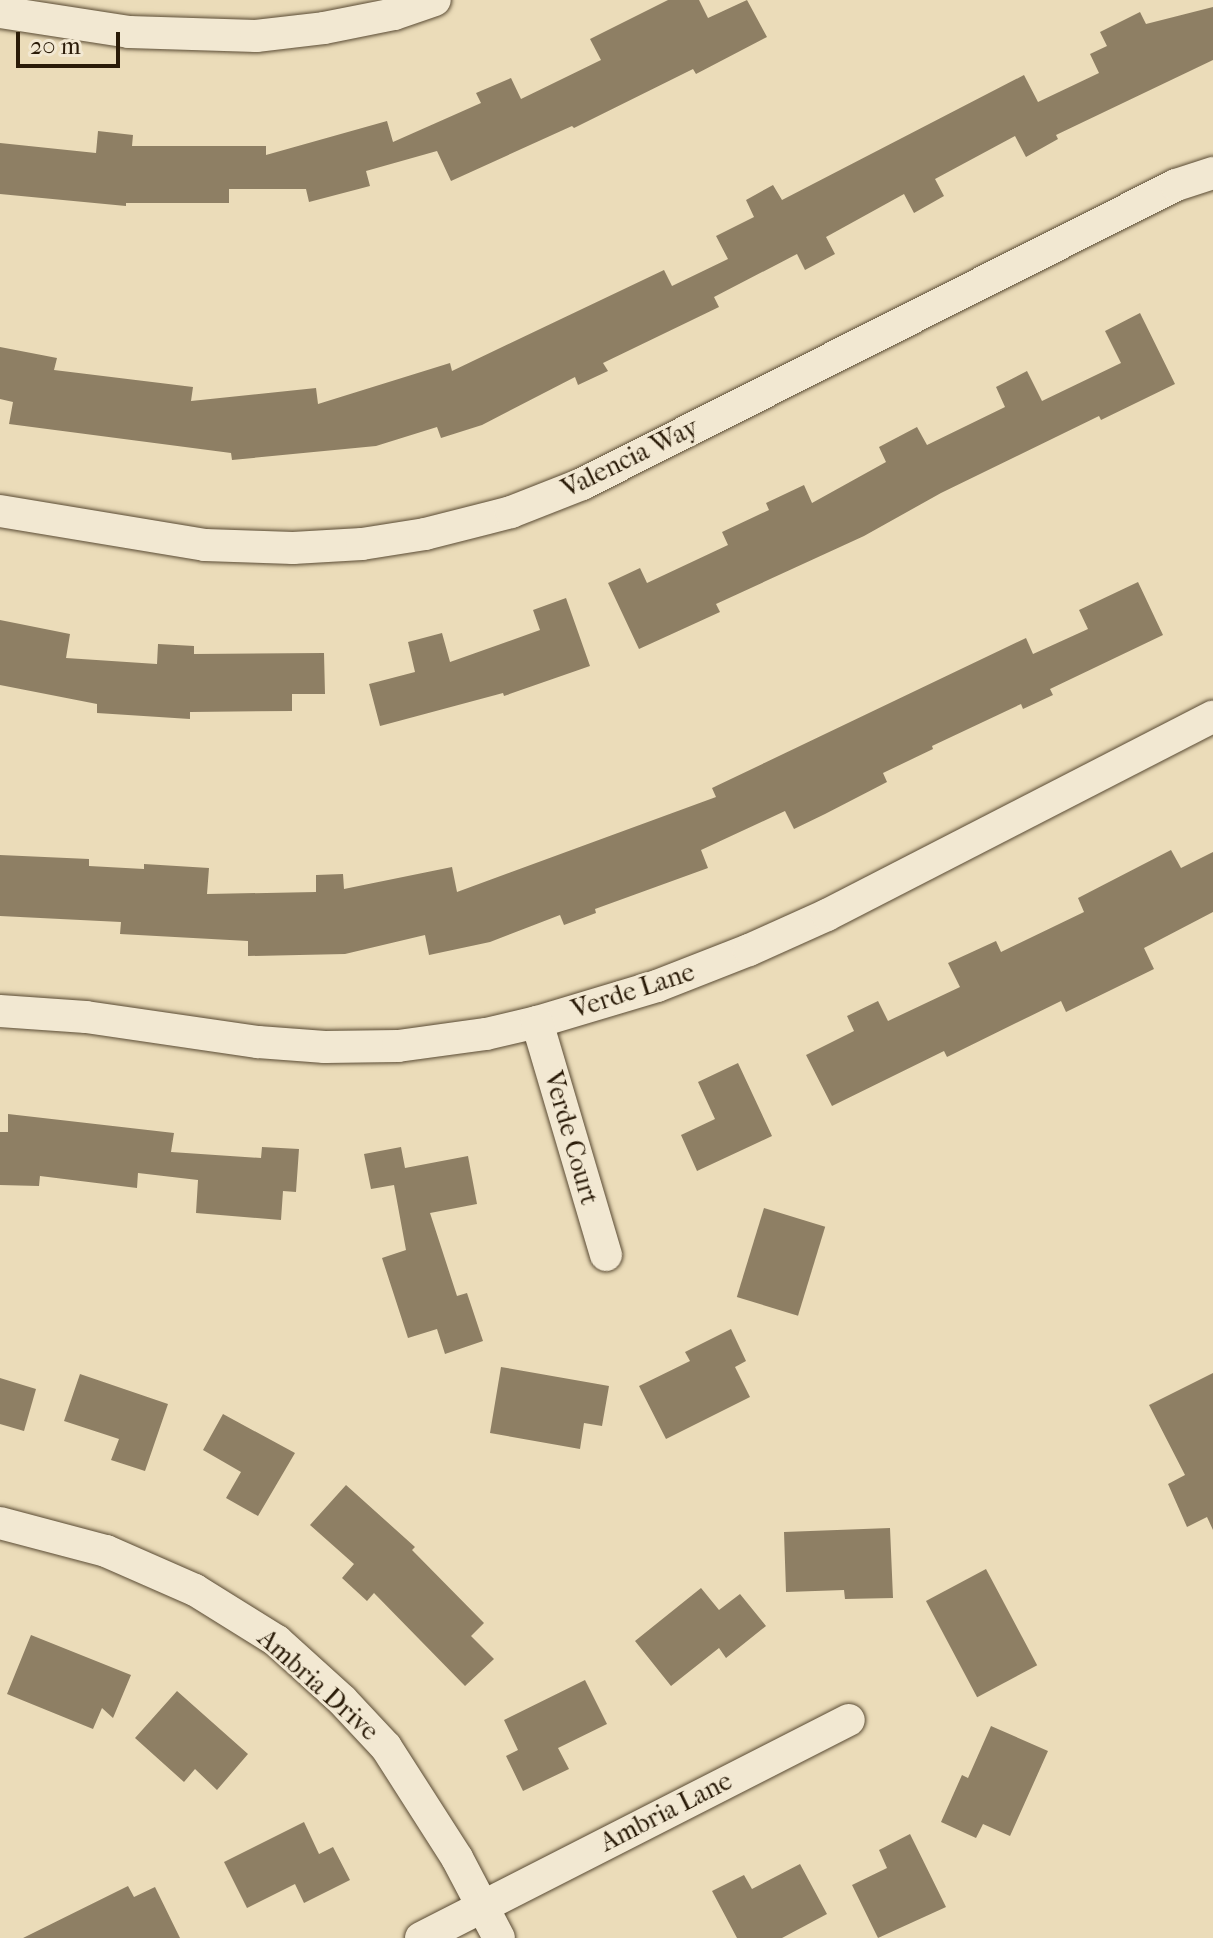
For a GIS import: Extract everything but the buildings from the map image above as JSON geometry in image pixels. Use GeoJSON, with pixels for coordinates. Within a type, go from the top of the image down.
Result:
{"type":"FeatureCollection","features":[{"type":"Feature","properties":{"kind":"street"},"geometry":{"type":"LineString","coordinates":[[0,12],[129,32],[256,36],[324,28],[394,14],[435,0]]}},
{"type":"Feature","properties":{"kind":"street","name":"Valencia Way"},"geometry":{"type":"LineString","coordinates":[[0,511],[205,545],[293,548],[362,544],[425,534],[511,512],[582,484],[1176,185],[1213,173]]}},
{"type":"Feature","properties":{"kind":"street","name":"Verde Lane"},"geometry":{"type":"LineString","coordinates":[[0,1011],[86,1017],[258,1042],[325,1047],[398,1046],[486,1034],[537,1022],[657,986],[827,915],[1213,717]]}},
{"type":"Feature","properties":{"kind":"street","name":"Verde Court"},"geometry":{"type":"LineString","coordinates":[[537,1022],[606,1255]]}},
{"type":"Feature","properties":{"kind":"street","name":"Ambria Drive"},"geometry":{"type":"LineString","coordinates":[[0,1523],[106,1551],[195,1590],[277,1641],[342,1700],[386,1747],[482,1904],[499,1938]]}},
{"type":"Feature","properties":{"kind":"street","name":"Ambria Lane"},"geometry":{"type":"LineString","coordinates":[[421,1938],[482,1904],[849,1720]]}}]}
